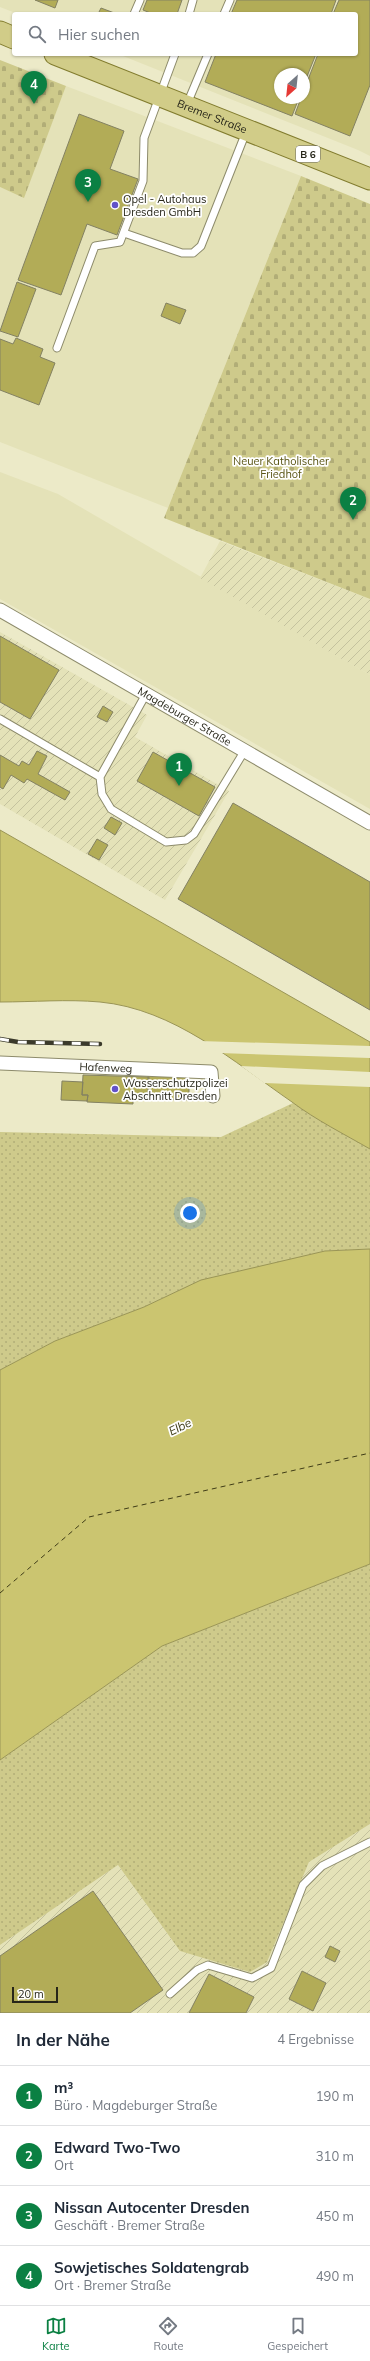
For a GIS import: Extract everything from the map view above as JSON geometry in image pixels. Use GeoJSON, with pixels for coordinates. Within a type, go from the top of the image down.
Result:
{"type":"FeatureCollection","features":[{"type":"Feature","properties":{"kind":"main road"},"geometry":{"type":"LineString","coordinates":[[0,32],[12,37]]}},
{"type":"Feature","properties":{"kind":"main road","name":"Bremer Straße"},"geometry":{"type":"LineString","coordinates":[[60,56],[370,179]]}},
{"type":"Feature","properties":{"kind":"street","name":"Magdeburger Straße"},"geometry":{"type":"LineString","coordinates":[[0,610],[370,822]]}},
{"type":"Feature","properties":{"kind":"street","name":"Hafenweg"},"geometry":{"type":"LineString","coordinates":[[0,1063],[211,1072],[213,1096]]}},
{"type":"Feature","properties":{"kind":"lane"},"geometry":{"type":"LineString","coordinates":[[135,12],[140,0]]}},
{"type":"Feature","properties":{"kind":"lane"},"geometry":{"type":"LineString","coordinates":[[190,12],[193,0]]}},
{"type":"Feature","properties":{"kind":"lane"},"geometry":{"type":"LineString","coordinates":[[225,12],[230,0]]}},
{"type":"Feature","properties":{"kind":"lane"},"geometry":{"type":"LineString","coordinates":[[57,348],[95,246],[120,242],[124,233],[143,180],[144,138],[174,56]]}},
{"type":"Feature","properties":{"kind":"lane"},"geometry":{"type":"LineString","coordinates":[[186,106],[207,56]]}},
{"type":"Feature","properties":{"kind":"lane"},"geometry":{"type":"LineString","coordinates":[[124,233],[182,253],[193,253],[200,246],[247,130]]}},
{"type":"Feature","properties":{"kind":"lane"},"geometry":{"type":"LineString","coordinates":[[146,694],[100,777],[102,794],[111,809],[166,842],[186,840],[200,828],[245,750]]}},
{"type":"Feature","properties":{"kind":"lane"},"geometry":{"type":"LineString","coordinates":[[0,719],[100,777]]}},
{"type":"Feature","properties":{"kind":"lane"},"geometry":{"type":"LineString","coordinates":[[170,1994],[197,1970],[208,1965],[252,1978],[270,1968],[303,1885],[322,1866],[370,1842]]}},
{"type":"Feature","properties":{"kind":"shaded area"},"geometry":{"type":"Polygon","coordinates":[[[0,0],[370,0],[370,156],[123,56],[358,56],[358,12],[13,12],[0,7],[0,0]]]}},
{"type":"Feature","properties":{"kind":"shaded area"},"geometry":{"type":"Polygon","coordinates":[[[66,86],[301,176],[168,508],[0,442],[0,187],[24,197],[66,86]]]}},
{"type":"Feature","properties":{"kind":"shaded area"},"geometry":{"type":"Polygon","coordinates":[[[0,472],[58,494],[370,675],[370,809],[0,599],[0,472]]]}},
{"type":"Feature","properties":{"kind":"shaded area"},"geometry":{"type":"Polygon","coordinates":[[[220,541],[370,599],[370,675],[200,578],[220,541]]]}},
{"type":"Feature","properties":{"kind":"shaded area"},"geometry":{"type":"Polygon","coordinates":[[[0,632],[147,715],[135,737],[229,791],[165,900],[0,804],[0,632]]]}},
{"type":"Feature","properties":{"kind":"shaded area"},"geometry":{"type":"Polygon","coordinates":[[[370,1824],[370,2013],[0,2013],[0,1945],[118,1865],[180,1951],[267,1962],[309,1862],[370,1824]]]}},
{"type":"Feature","properties":{"kind":"green space"},"geometry":{"type":"Polygon","coordinates":[[[0,60],[66,86],[24,198],[0,187],[0,60]]]}},
{"type":"Feature","properties":{"kind":"green space","name":"Neuer Katholischer Friedhof"},"geometry":{"type":"Polygon","coordinates":[[[301,176],[370,204],[370,599],[164,518],[301,176]]]}},
{"type":"Feature","properties":{"kind":"green space"},"geometry":{"type":"Polygon","coordinates":[[[293,1103],[370,1149],[370,1249],[325,1251],[178,1291],[144,1307],[55,1341],[0,1370],[0,1132],[221,1137],[293,1103]]]}},
{"type":"Feature","properties":{"kind":"green space"},"geometry":{"type":"Polygon","coordinates":[[[370,1564],[370,1824],[309,1862],[267,1962],[250,1972],[180,1951],[118,1865],[0,1945],[0,1760],[162,1646],[370,1564]]]}},
{"type":"Feature","properties":{"kind":"water"},"geometry":{"type":"Polygon","coordinates":[[[0,830],[370,1042],[370,1149],[301,1109],[202,1040],[178,1026],[153,1015],[127,1007],[100,1002],[0,1002],[0,830]]]}},
{"type":"Feature","properties":{"kind":"water","name":"Elbe"},"geometry":{"type":"Polygon","coordinates":[[[370,1249],[370,1564],[162,1646],[0,1760],[0,1370],[55,1341],[144,1307],[201,1280],[325,1251],[370,1249]]]}},
{"type":"Feature","properties":{"kind":"pier"},"geometry":{"type":"Polygon","coordinates":[[[199,1041],[370,1046],[370,1058],[219,1053],[199,1041]]]}},
{"type":"Feature","properties":{"kind":"pier"},"geometry":{"type":"Polygon","coordinates":[[[241,1066],[370,1072],[370,1087],[264,1083],[241,1066]]]}},
{"type":"Feature","properties":{"kind":"building"},"geometry":{"type":"Polygon","coordinates":[[[35,0],[58,0],[55,8],[35,0]]]}},
{"type":"Feature","properties":{"kind":"building"},"geometry":{"type":"Polygon","coordinates":[[[147,0],[182,0],[178,12],[148,12],[143,10],[147,0]]]}},
{"type":"Feature","properties":{"kind":"building"},"geometry":{"type":"Polygon","coordinates":[[[237,0],[336,0],[332,12],[232,12],[237,0]]]}},
{"type":"Feature","properties":{"kind":"building"},"geometry":{"type":"Polygon","coordinates":[[[339,0],[370,0],[370,85],[350,136],[295,114],[299,104],[310,104],[310,75],[317,56],[358,56],[358,12],[334,12],[339,0]]]}},
{"type":"Feature","properties":{"kind":"building"},"geometry":{"type":"Polygon","coordinates":[[[101,8],[112,12],[99,12],[101,8]]]}},
{"type":"Feature","properties":{"kind":"building"},"geometry":{"type":"Polygon","coordinates":[[[215,56],[315,56],[310,69],[274,68],[274,104],[297,104],[292,116],[205,82],[215,56]]]}},
{"type":"Feature","properties":{"kind":"building"},"geometry":{"type":"Polygon","coordinates":[[[79,114],[124,131],[110,169],[138,179],[117,235],[87,224],[61,295],[18,280],[79,114]]]}},
{"type":"Feature","properties":{"kind":"building"},"geometry":{"type":"Polygon","coordinates":[[[17,282],[36,289],[18,337],[0,331],[17,282]]]}},
{"type":"Feature","properties":{"kind":"building"},"geometry":{"type":"Polygon","coordinates":[[[166,303],[186,310],[180,324],[161,316],[166,303]]]}},
{"type":"Feature","properties":{"kind":"building"},"geometry":{"type":"Polygon","coordinates":[[[16,338],[43,349],[40,357],[55,363],[39,405],[0,390],[0,339],[13,344],[16,338]]]}},
{"type":"Feature","properties":{"kind":"building"},"geometry":{"type":"Polygon","coordinates":[[[0,636],[59,670],[30,719],[0,702],[0,636]]]}},
{"type":"Feature","properties":{"kind":"building"},"geometry":{"type":"Polygon","coordinates":[[[103,706],[113,712],[107,722],[97,717],[103,706]]]}},
{"type":"Feature","properties":{"kind":"building"},"geometry":{"type":"Polygon","coordinates":[[[37,751],[47,756],[38,774],[70,792],[65,800],[27,779],[24,783],[11,775],[3,789],[0,787],[0,755],[19,766],[22,761],[29,765],[37,751]]]}},
{"type":"Feature","properties":{"kind":"building"},"geometry":{"type":"Polygon","coordinates":[[[153,752],[215,787],[199,816],[137,781],[153,752]]]}},
{"type":"Feature","properties":{"kind":"building"},"geometry":{"type":"Polygon","coordinates":[[[233,803],[370,882],[370,1010],[178,899],[233,803]]]}},
{"type":"Feature","properties":{"kind":"building"},"geometry":{"type":"Polygon","coordinates":[[[111,817],[122,823],[115,835],[104,828],[111,817]]]}},
{"type":"Feature","properties":{"kind":"building"},"geometry":{"type":"Polygon","coordinates":[[[97,839],[108,845],[99,860],[88,854],[97,839]]]}},
{"type":"Feature","properties":{"kind":"building","name":"Wasserschutzpolizei Abschnitt Dresden"},"geometry":{"type":"Polygon","coordinates":[[[83,1075],[149,1077],[148,1098],[133,1097],[133,1104],[87,1102],[88,1095],[82,1095],[83,1075]]]}},
{"type":"Feature","properties":{"kind":"building"},"geometry":{"type":"Polygon","coordinates":[[[148,1075],[189,1076],[189,1100],[148,1099],[148,1075]]]}},
{"type":"Feature","properties":{"kind":"building"},"geometry":{"type":"Polygon","coordinates":[[[62,1081],[83,1082],[82,1095],[88,1095],[87,1101],[61,1100],[62,1081]]]}},
{"type":"Feature","properties":{"kind":"building"},"geometry":{"type":"Polygon","coordinates":[[[93,1891],[163,1990],[130,2013],[0,2013],[0,1956],[93,1891]]]}},
{"type":"Feature","properties":{"kind":"building"},"geometry":{"type":"Polygon","coordinates":[[[330,1946],[340,1951],[335,1962],[325,1957],[330,1946]]]}},
{"type":"Feature","properties":{"kind":"building"},"geometry":{"type":"Polygon","coordinates":[[[302,1971],[326,1983],[313,2011],[289,1999],[302,1971]]]}},
{"type":"Feature","properties":{"kind":"building"},"geometry":{"type":"Polygon","coordinates":[[[209,1974],[254,1997],[246,2013],[189,2013],[209,1974]]]}},
{"type":"Feature","properties":{"kind":"ferry route"},"geometry":{"type":"LineString","coordinates":[[0,1593],[89,1517],[370,1453]]}},
{"type":"Feature","properties":{"kind":"railway"},"geometry":{"type":"LineString","coordinates":[[0,1039],[18,1042],[100,1044]]}},
{"type":"Feature","properties":{"kind":"place","name":"Sowjetisches Soldatengrab"},"geometry":{"type":"Point","coordinates":[34,104]}},
{"type":"Feature","properties":{"kind":"place","name":"Nissan Autocenter Dresden"},"geometry":{"type":"Point","coordinates":[88,202]}},
{"type":"Feature","properties":{"kind":"place","name":"Opel - Autohaus Dresden GmbH"},"geometry":{"type":"Point","coordinates":[115,205]}},
{"type":"Feature","properties":{"kind":"place","name":"Edward Two-Two"},"geometry":{"type":"Point","coordinates":[353,520]}},
{"type":"Feature","properties":{"kind":"place","name":"m³"},"geometry":{"type":"Point","coordinates":[179,786]}},
{"type":"Feature","properties":{"kind":"place","name":"Wasserschutzpolizei Abschnitt Dresden"},"geometry":{"type":"Point","coordinates":[115,1089]}}]}
